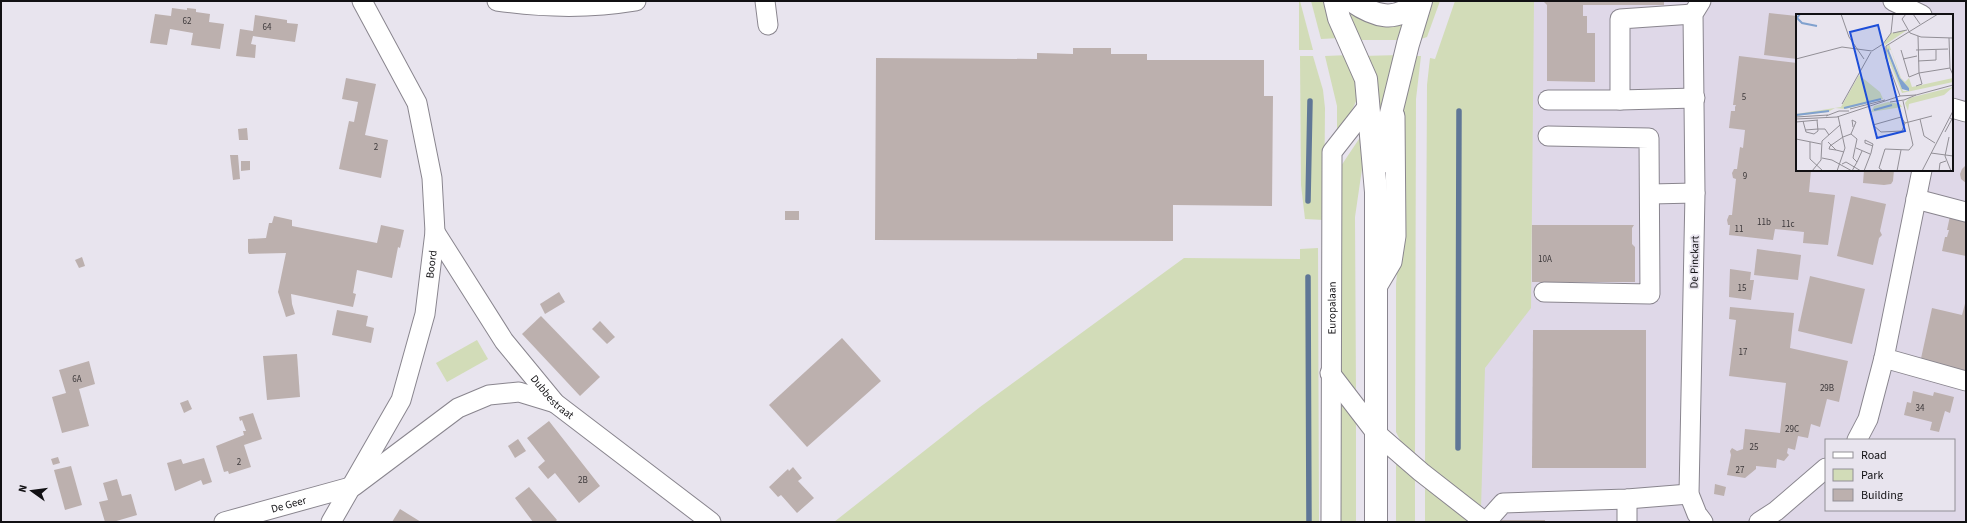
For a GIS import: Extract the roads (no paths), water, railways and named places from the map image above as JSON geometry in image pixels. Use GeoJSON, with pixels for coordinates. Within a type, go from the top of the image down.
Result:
{"type":"FeatureCollection","features":[{"type":"Feature","properties":{"kind":"main road"},"geometry":{"type":"LineString","coordinates":[[1335,1],[1339,18],[1366,80],[1376,192],[1376,522]]}},
{"type":"Feature","properties":{"kind":"main road"},"geometry":{"type":"LineString","coordinates":[[1352,1],[1368,12],[1389,16],[1400,13],[1411,7],[1417,1]]}},
{"type":"Feature","properties":{"kind":"main road"},"geometry":{"type":"LineString","coordinates":[[1376,192],[1382,150],[1408,44],[1421,1]]}},
{"type":"Feature","properties":{"kind":"street","name":"Boord"},"geometry":{"type":"LineString","coordinates":[[331,522],[354,486],[401,400],[425,314],[435,232],[432,178],[417,103],[362,1]]}},
{"type":"Feature","properties":{"kind":"street"},"geometry":{"type":"LineString","coordinates":[[497,1],[540,7],[608,6],[636,1]]}},
{"type":"Feature","properties":{"kind":"street"},"geometry":{"type":"LineString","coordinates":[[765,1],[768,25]]}},
{"type":"Feature","properties":{"kind":"street"},"geometry":{"type":"LineString","coordinates":[[1893,1],[1920,14]]}},
{"type":"Feature","properties":{"kind":"street"},"geometry":{"type":"LineString","coordinates":[[1620,100],[1620,19],[1697,8]]}},
{"type":"Feature","properties":{"kind":"street","name":"De Pinckart"},"geometry":{"type":"LineString","coordinates":[[1697,8],[1690,494],[1697,514],[1703,522]]}},
{"type":"Feature","properties":{"kind":"street"},"geometry":{"type":"LineString","coordinates":[[1548,100],[1695,98]]}},
{"type":"Feature","properties":{"kind":"street"},"geometry":{"type":"LineString","coordinates":[[1376,289],[1392,262],[1396,236],[1394,104]]}},
{"type":"Feature","properties":{"kind":"street","name":"Europalaan"},"geometry":{"type":"LineString","coordinates":[[1331,522],[1330,373],[1332,152],[1368,106]]}},
{"type":"Feature","properties":{"kind":"street"},"geometry":{"type":"LineString","coordinates":[[1953,108],[1966,112]]}},
{"type":"Feature","properties":{"kind":"street"},"geometry":{"type":"LineString","coordinates":[[1544,292],[1650,294],[1651,194],[1649,138],[1548,136]]}},
{"type":"Feature","properties":{"kind":"street"},"geometry":{"type":"LineString","coordinates":[[1858,439],[1868,419],[1884,358],[1922,171]]}},
{"type":"Feature","properties":{"kind":"street"},"geometry":{"type":"LineString","coordinates":[[1651,194],[1695,193]]}},
{"type":"Feature","properties":{"kind":"street"},"geometry":{"type":"LineString","coordinates":[[1916,199],[1966,212]]}},
{"type":"Feature","properties":{"kind":"street","name":"Dubbestraat"},"geometry":{"type":"LineString","coordinates":[[435,232],[504,341],[555,403],[712,522]]}},
{"type":"Feature","properties":{"kind":"street"},"geometry":{"type":"LineString","coordinates":[[1884,358],[1966,380]]}},
{"type":"Feature","properties":{"kind":"street"},"geometry":{"type":"LineString","coordinates":[[1330,373],[1376,433],[1421,472],[1486,522],[1503,503],[1690,494]]}},
{"type":"Feature","properties":{"kind":"street"},"geometry":{"type":"LineString","coordinates":[[354,486],[458,408],[489,395],[519,392],[555,403]]}},
{"type":"Feature","properties":{"kind":"street"},"geometry":{"type":"LineString","coordinates":[[1759,522],[1776,511],[1825,469]]}},
{"type":"Feature","properties":{"kind":"street","name":"De Geer"},"geometry":{"type":"LineString","coordinates":[[224,522],[354,486]]}},
{"type":"Feature","properties":{"kind":"street"},"geometry":{"type":"LineString","coordinates":[[1627,498],[1627,522]]}},
{"type":"Feature","properties":{"kind":"waterway"},"geometry":{"type":"LineString","coordinates":[[1308,201],[1310,101]]}},
{"type":"Feature","properties":{"kind":"waterway"},"geometry":{"type":"LineString","coordinates":[[1458,448],[1459,111]]}},
{"type":"Feature","properties":{"kind":"waterway"},"geometry":{"type":"LineString","coordinates":[[1308,277],[1309,522]]}}]}
